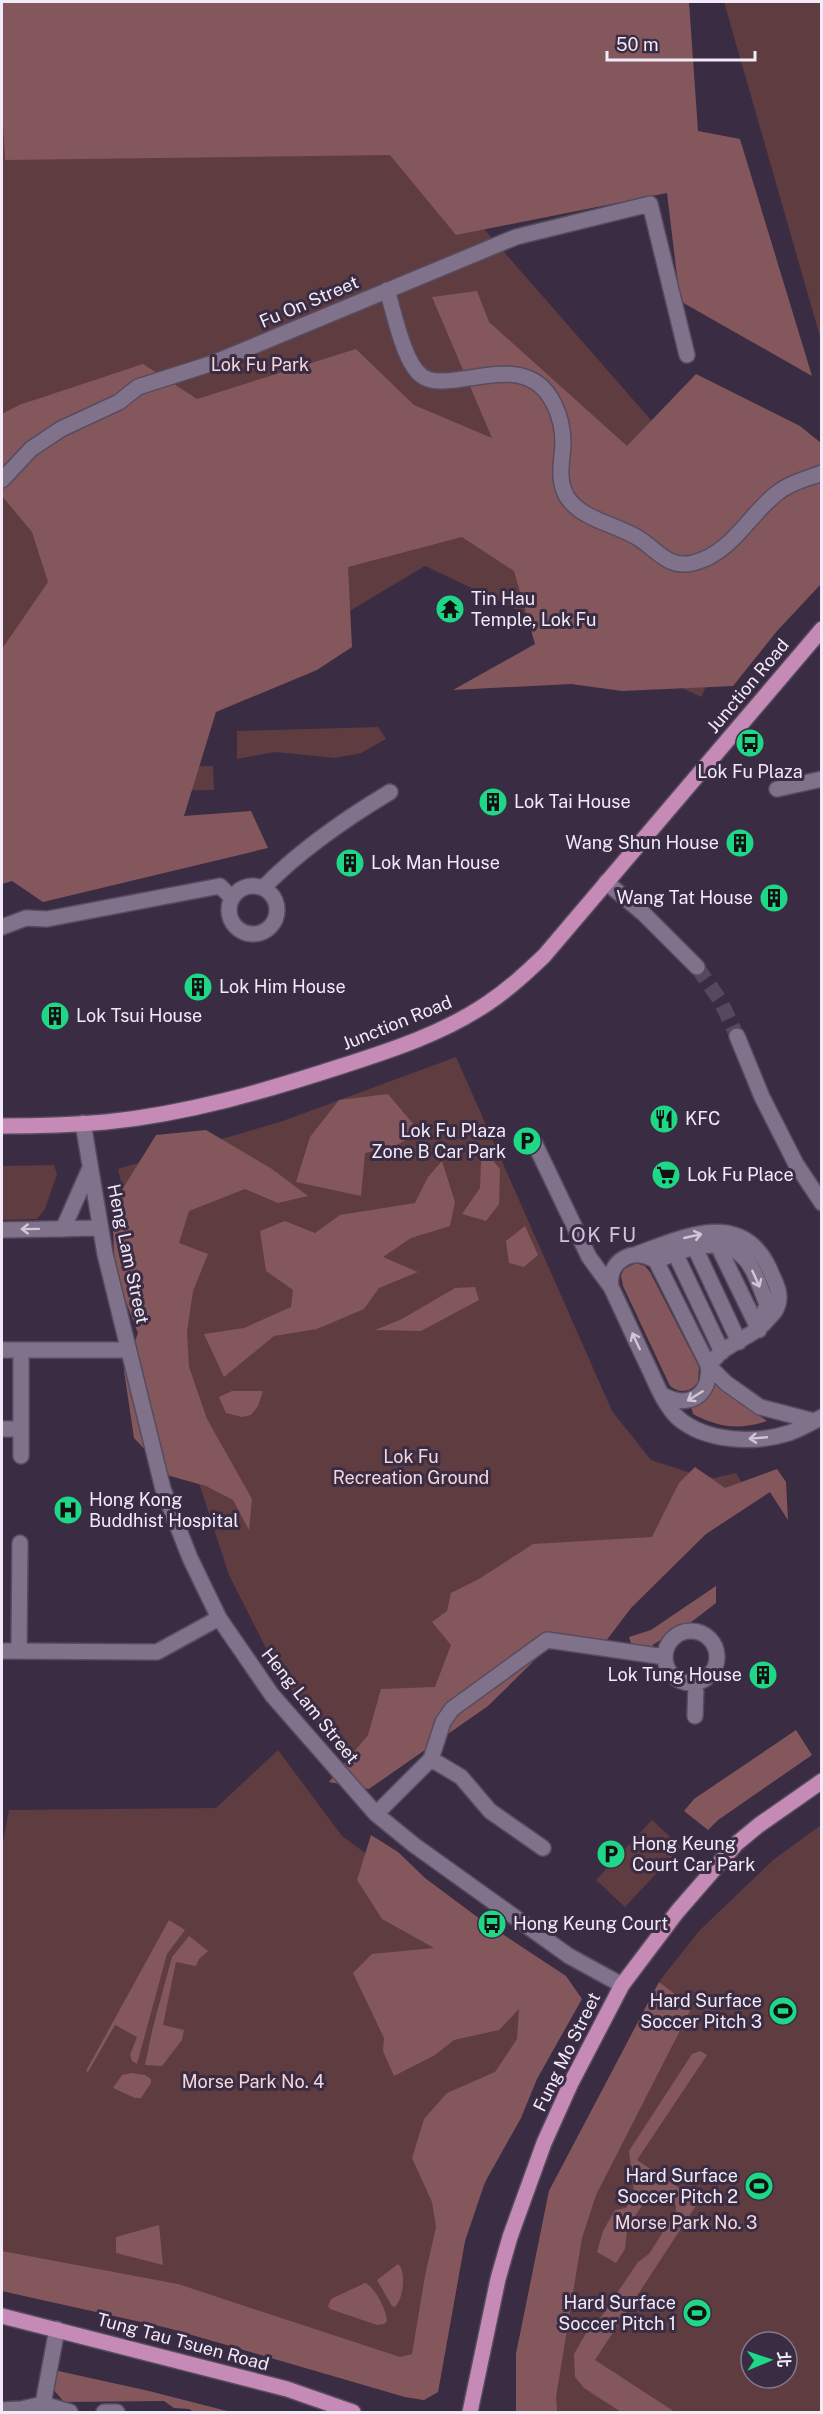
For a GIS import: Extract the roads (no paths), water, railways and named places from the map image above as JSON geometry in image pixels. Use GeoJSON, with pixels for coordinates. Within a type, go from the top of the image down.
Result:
{"type":"FeatureCollection","features":[{"type":"Feature","properties":{"kind":"main road","name":"Junction Road"},"geometry":{"type":"LineString","coordinates":[[2,1126],[83,1123],[184,1110],[278,1087],[432,1034],[488,1004],[544,956],[822,628]]}},
{"type":"Feature","properties":{"kind":"main road","name":"Fung Mo Street"},"geometry":{"type":"LineString","coordinates":[[470,2412],[498,2278],[510,2237],[544,2143],[571,2083],[622,1985],[677,1912],[729,1851],[759,1825],[822,1781]]}},
{"type":"Feature","properties":{"kind":"main road","name":"Tung Tau Tsuen Road"},"geometry":{"type":"LineString","coordinates":[[2,2316],[287,2389],[353,2412]]}},
{"type":"Feature","properties":{"kind":"street"},"geometry":{"type":"LineString","coordinates":[[387,290],[516,237],[650,204],[687,355]]}},
{"type":"Feature","properties":{"kind":"street","name":"Fu On Street"},"geometry":{"type":"LineString","coordinates":[[2,480],[31,449],[61,429],[118,402],[138,387],[166,377],[194,371],[387,290],[411,364],[421,375],[434,381],[444,381],[519,374],[535,380],[542,386],[552,399],[561,422],[563,442],[560,476],[567,497],[589,515],[638,538],[665,560],[686,564],[711,555],[736,537],[762,507],[784,488],[822,473]]}},
{"type":"Feature","properties":{"kind":"street"},"geometry":{"type":"LineString","coordinates":[[777,789],[822,779]]}},
{"type":"Feature","properties":{"kind":"street"},"geometry":{"type":"LineString","coordinates":[[263,888],[281,870],[337,825],[390,792]]}},
{"type":"Feature","properties":{"kind":"street"},"geometry":{"type":"LineString","coordinates":[[606,882],[643,913],[698,967]]}},
{"type":"Feature","properties":{"kind":"street"},"geometry":{"type":"LineString","coordinates":[[2,927],[27,918],[47,920],[220,886],[232,898]]}},
{"type":"Feature","properties":{"kind":"street"},"geometry":{"type":"LineString","coordinates":[[257,886],[263,888],[270,893],[277,908],[272,924],[260,933],[243,933],[232,922],[229,906],[232,898],[243,888],[257,886]]}},
{"type":"Feature","properties":{"kind":"street"},"geometry":{"type":"LineString","coordinates":[[737,1036],[762,1097],[796,1164],[822,1203]]}},
{"type":"Feature","properties":{"kind":"street","name":"Heng Lam Street"},"geometry":{"type":"LineString","coordinates":[[83,1123],[100,1228],[163,1490],[190,1558],[219,1618],[272,1695],[376,1814],[414,1845],[569,1956],[622,1985]]}},
{"type":"Feature","properties":{"kind":"street"},"geometry":{"type":"LineString","coordinates":[[534,1142],[589,1257],[611,1287],[661,1394],[678,1417],[695,1428],[715,1436],[757,1439],[788,1433],[818,1419]]}},
{"type":"Feature","properties":{"kind":"street"},"geometry":{"type":"LineString","coordinates":[[63,1228],[90,1168]]}},
{"type":"Feature","properties":{"kind":"street"},"geometry":{"type":"LineString","coordinates":[[2,1230],[100,1228]]}},
{"type":"Feature","properties":{"kind":"street"},"geometry":{"type":"LineString","coordinates":[[611,1287],[611,1275],[621,1259],[680,1239],[706,1233],[726,1232],[751,1242],[763,1256],[779,1291],[777,1308],[759,1330],[722,1352],[708,1365],[708,1382],[700,1394],[680,1402],[670,1400],[661,1394]]}},
{"type":"Feature","properties":{"kind":"street"},"geometry":{"type":"LineString","coordinates":[[656,1261],[675,1253],[717,1244],[759,1330]]}},
{"type":"Feature","properties":{"kind":"street"},"geometry":{"type":"LineString","coordinates":[[695,1248],[739,1342]]}},
{"type":"Feature","properties":{"kind":"street"},"geometry":{"type":"LineString","coordinates":[[675,1253],[722,1352]]}},
{"type":"Feature","properties":{"kind":"street"},"geometry":{"type":"LineString","coordinates":[[637,1254],[656,1261],[708,1365],[726,1383],[760,1407],[818,1419]]}},
{"type":"Feature","properties":{"kind":"street"},"geometry":{"type":"LineString","coordinates":[[2,1350],[128,1350]]}},
{"type":"Feature","properties":{"kind":"street"},"geometry":{"type":"LineString","coordinates":[[21,1350],[21,1456]]}},
{"type":"Feature","properties":{"kind":"street"},"geometry":{"type":"LineString","coordinates":[[2,1429],[21,1429]]}},
{"type":"Feature","properties":{"kind":"street"},"geometry":{"type":"LineString","coordinates":[[19,1650],[20,1543]]}},
{"type":"Feature","properties":{"kind":"street"},"geometry":{"type":"LineString","coordinates":[[2,1651],[157,1652],[219,1618]]}},
{"type":"Feature","properties":{"kind":"street"},"geometry":{"type":"LineString","coordinates":[[686,1631],[704,1634],[716,1647],[716,1665],[705,1680],[696,1683],[681,1681],[674,1677],[666,1664],[665,1657],[671,1640],[686,1631]]}},
{"type":"Feature","properties":{"kind":"street"},"geometry":{"type":"LineString","coordinates":[[376,1814],[431,1759],[443,1722],[452,1709],[547,1640],[665,1657]]}},
{"type":"Feature","properties":{"kind":"street"},"geometry":{"type":"LineString","coordinates":[[695,1716],[696,1683]]}},
{"type":"Feature","properties":{"kind":"street"},"geometry":{"type":"LineString","coordinates":[[431,1759],[461,1777],[490,1811],[543,1848]]}},
{"type":"Feature","properties":{"kind":"street"},"geometry":{"type":"LineString","coordinates":[[43,2404],[57,2329]]}},
{"type":"Feature","properties":{"kind":"street"},"geometry":{"type":"LineString","coordinates":[[2,2410],[21,2411],[43,2404],[70,2412]]}},
{"type":"Feature","properties":{"kind":"tunnel"},"geometry":{"type":"LineString","coordinates":[[697,967],[720,1000],[737,1036]]}},
{"type":"Feature","properties":{"kind":"place","name":"Tin Hau Temple, Lok Fu"},"geometry":{"type":"Point","coordinates":[450,609]}},
{"type":"Feature","properties":{"kind":"place","name":"Lok Fu Plaza"},"geometry":{"type":"Point","coordinates":[750,743]}},
{"type":"Feature","properties":{"kind":"place","name":"Lok Tai House"},"geometry":{"type":"Point","coordinates":[493,802]}},
{"type":"Feature","properties":{"kind":"place","name":"Wang Shun House"},"geometry":{"type":"Point","coordinates":[740,843]}},
{"type":"Feature","properties":{"kind":"place","name":"Lok Man House"},"geometry":{"type":"Point","coordinates":[350,863]}},
{"type":"Feature","properties":{"kind":"place","name":"Wang Tat House"},"geometry":{"type":"Point","coordinates":[774,898]}},
{"type":"Feature","properties":{"kind":"place","name":"Lok Him House"},"geometry":{"type":"Point","coordinates":[198,987]}},
{"type":"Feature","properties":{"kind":"place","name":"Lok Tsui House"},"geometry":{"type":"Point","coordinates":[55,1016]}},
{"type":"Feature","properties":{"kind":"place","name":"KFC"},"geometry":{"type":"Point","coordinates":[664,1119]}},
{"type":"Feature","properties":{"kind":"place","name":"Lok Fu Plaza Zone B Car Park"},"geometry":{"type":"Point","coordinates":[527,1141]}},
{"type":"Feature","properties":{"kind":"place","name":"Lok Fu Place"},"geometry":{"type":"Point","coordinates":[666,1175]}},
{"type":"Feature","properties":{"kind":"place","name":"Hong Kong Buddhist Hospital"},"geometry":{"type":"Point","coordinates":[68,1510]}},
{"type":"Feature","properties":{"kind":"place","name":"Lok Tung House"},"geometry":{"type":"Point","coordinates":[763,1675]}},
{"type":"Feature","properties":{"kind":"place","name":"Hong Keung Court Car Park"},"geometry":{"type":"Point","coordinates":[611,1854]}},
{"type":"Feature","properties":{"kind":"place","name":"Hong Keung Court"},"geometry":{"type":"Point","coordinates":[492,1924]}},
{"type":"Feature","properties":{"kind":"place","name":"Hard Surface Soccer Pitch 3"},"geometry":{"type":"Point","coordinates":[783,2011]}},
{"type":"Feature","properties":{"kind":"place","name":"Hard Surface Soccer Pitch 2"},"geometry":{"type":"Point","coordinates":[759,2186]}},
{"type":"Feature","properties":{"kind":"place","name":"Hard Surface Soccer Pitch 1"},"geometry":{"type":"Point","coordinates":[697,2313]}},
{"type":"Feature","properties":{"kind":"district","name":"LOK FU"},"geometry":{"type":"Point","coordinates":[598,1235]}},
{"type":"Feature","properties":{"kind":"park label","name":"Lok Fu Park"},"geometry":{"type":"Point","coordinates":[260,365]}},
{"type":"Feature","properties":{"kind":"park label","name":"Lok Fu Recreation Ground"},"geometry":{"type":"Point","coordinates":[411,1467]}},
{"type":"Feature","properties":{"kind":"park label","name":"Morse Park No. 4"},"geometry":{"type":"Point","coordinates":[253,2082]}},
{"type":"Feature","properties":{"kind":"park label","name":"Morse Park No. 3"},"geometry":{"type":"Point","coordinates":[686,2223]}}]}
